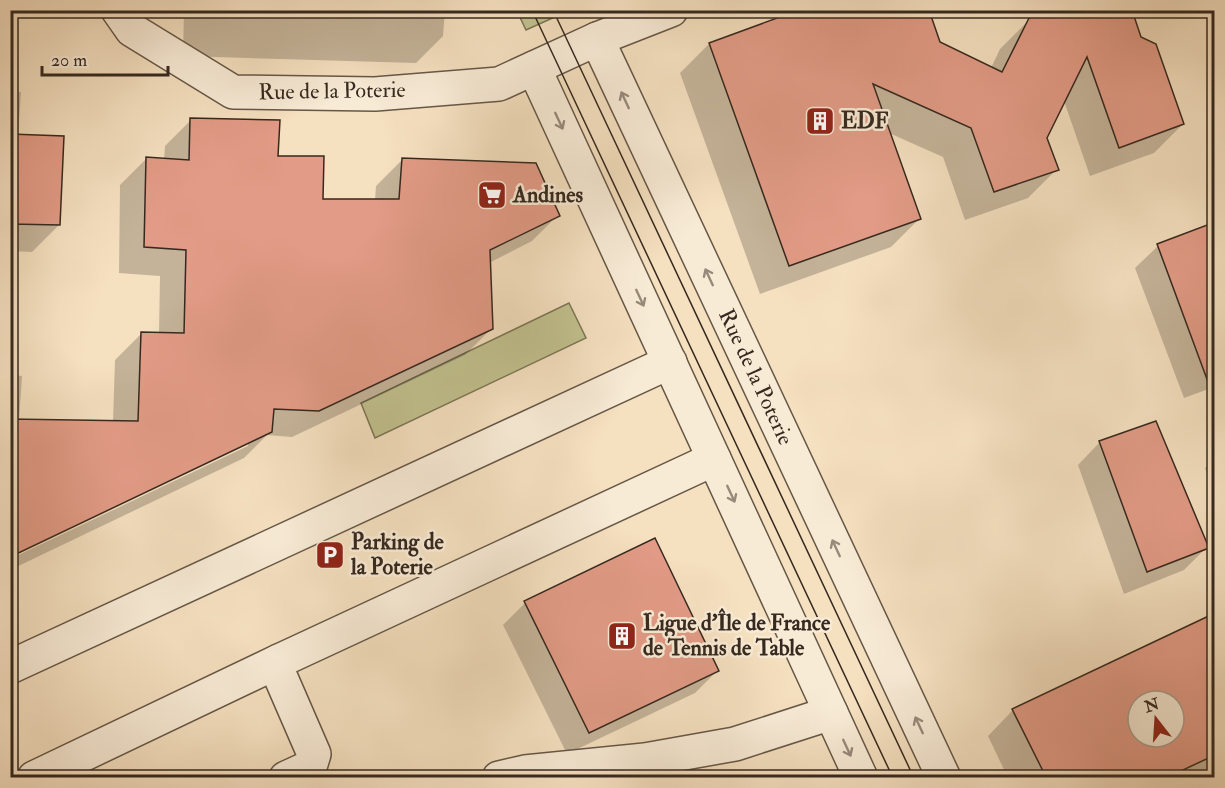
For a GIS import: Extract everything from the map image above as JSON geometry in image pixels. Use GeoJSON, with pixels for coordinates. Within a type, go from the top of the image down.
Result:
{"type":"FeatureCollection","features":[{"type":"Feature","properties":{"kind":"street","name":"Rue de la Poterie"},"geometry":{"type":"LineString","coordinates":[[118,10],[132,30],[233,92],[375,94],[499,84],[597,39],[944,777]]}},
{"type":"Feature","properties":{"kind":"street"},"geometry":{"type":"LineString","coordinates":[[597,39],[671,10]]}},
{"type":"Feature","properties":{"kind":"street"},"geometry":{"type":"LineString","coordinates":[[534,68],[861,777]]}},
{"type":"Feature","properties":{"kind":"street"},"geometry":{"type":"LineString","coordinates":[[10,667],[670,362]]}},
{"type":"Feature","properties":{"kind":"street"},"geometry":{"type":"LineString","coordinates":[[34,777],[714,459]]}},
{"type":"Feature","properties":{"kind":"street"},"geometry":{"type":"LineString","coordinates":[[279,661],[278,671],[314,754],[310,767],[286,777]]}},
{"type":"Feature","properties":{"kind":"street"},"geometry":{"type":"LineString","coordinates":[[499,777],[525,772],[645,760],[735,744],[831,713]]}},
{"type":"Feature","properties":{"kind":"green space"},"geometry":{"type":"Polygon","coordinates":[[[517,11],[565,11],[526,30],[517,11]]]}},
{"type":"Feature","properties":{"kind":"green space"},"geometry":{"type":"Polygon","coordinates":[[[569,303],[586,338],[375,438],[361,403],[569,303]]]}},
{"type":"Feature","properties":{"kind":"building","name":"EDF"},"geometry":{"type":"Polygon","coordinates":[[[799,10],[929,10],[940,42],[1002,72],[1029,18],[1050,10],[1132,10],[1141,37],[1156,44],[1184,124],[1119,148],[1087,57],[1047,138],[1059,170],[994,192],[971,128],[873,84],[921,219],[789,266],[709,43],[799,10]]]}},
{"type":"Feature","properties":{"kind":"building"},"geometry":{"type":"Polygon","coordinates":[[[190,118],[280,120],[278,156],[324,156],[323,199],[399,199],[402,158],[536,163],[560,216],[490,250],[493,329],[319,411],[274,409],[272,432],[10,557],[10,419],[138,421],[141,332],[184,333],[186,250],[144,247],[146,157],[189,160],[190,118]]]}},
{"type":"Feature","properties":{"kind":"building"},"geometry":{"type":"Polygon","coordinates":[[[10,134],[64,136],[60,225],[10,224],[10,134]]]}},
{"type":"Feature","properties":{"kind":"building"},"geometry":{"type":"Polygon","coordinates":[[[1215,222],[1215,389],[1211,390],[1157,244],[1215,222]]]}},
{"type":"Feature","properties":{"kind":"building"},"geometry":{"type":"Polygon","coordinates":[[[1156,421],[1209,548],[1147,572],[1099,441],[1156,421]]]}},
{"type":"Feature","properties":{"kind":"building","name":"Ligue d'Île de France de Tennis de Table"},"geometry":{"type":"Polygon","coordinates":[[[655,538],[719,671],[589,733],[524,601],[655,538]]]}},
{"type":"Feature","properties":{"kind":"building"},"geometry":{"type":"Polygon","coordinates":[[[1215,613],[1215,755],[1168,777],[1046,777],[1012,709],[1215,613]]]}},
{"type":"Feature","properties":{"kind":"tram line"},"geometry":{"type":"LineString","coordinates":[[532,10],[893,778]]}},
{"type":"Feature","properties":{"kind":"tram line"},"geometry":{"type":"LineString","coordinates":[[553,10],[914,778]]}},
{"type":"Feature","properties":{"kind":"place","name":"EDF"},"geometry":{"type":"Point","coordinates":[820,121]}},
{"type":"Feature","properties":{"kind":"place","name":"Andines"},"geometry":{"type":"Point","coordinates":[492,195]}},
{"type":"Feature","properties":{"kind":"place","name":"Parking de la Poterie"},"geometry":{"type":"Point","coordinates":[330,555]}},
{"type":"Feature","properties":{"kind":"place","name":"Ligue d'Île de France de Tennis de Table"},"geometry":{"type":"Point","coordinates":[622,636]}}]}
